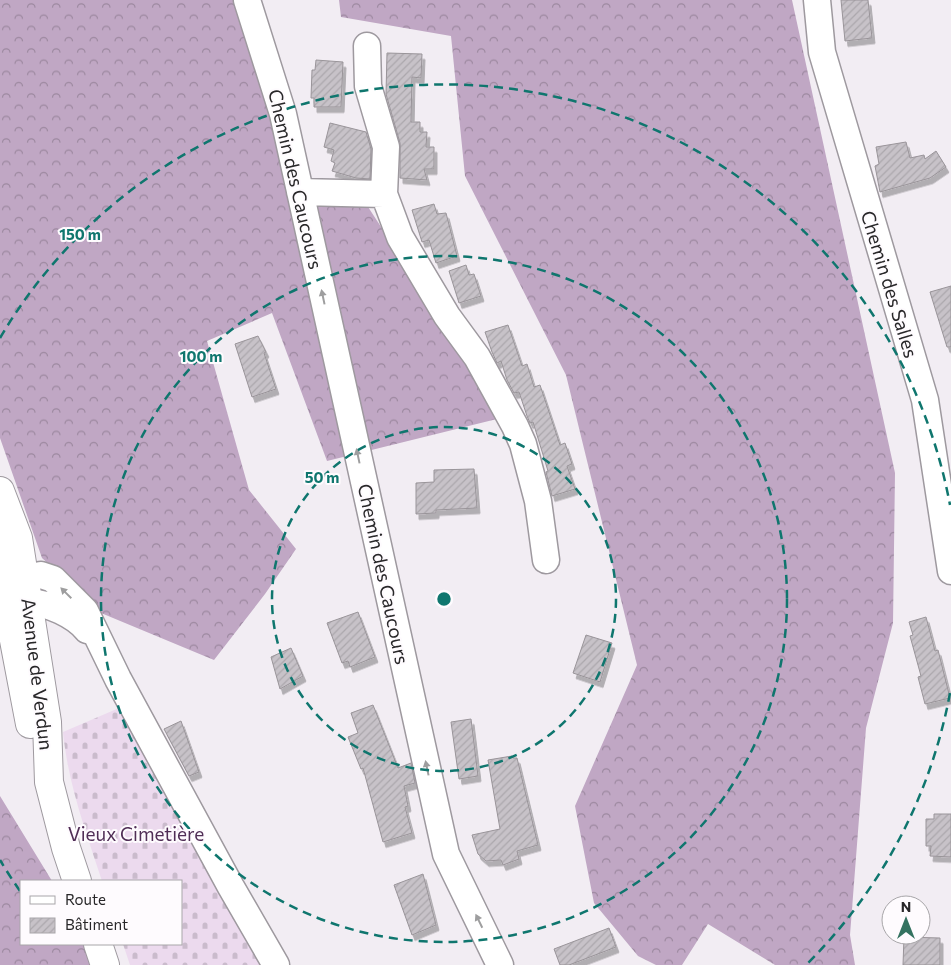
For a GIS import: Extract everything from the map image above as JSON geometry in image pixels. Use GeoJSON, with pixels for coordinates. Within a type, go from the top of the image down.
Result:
{"type":"FeatureCollection","features":[{"type":"Feature","properties":{"kind":"main road","name":"Avenue de Verdun"},"geometry":{"type":"LineString","coordinates":[[2,494],[18,538],[48,722],[49,782],[66,848],[77,880]]}},
{"type":"Feature","properties":{"kind":"main road"},"geometry":{"type":"LineString","coordinates":[[0,567],[32,731],[49,782]]}},
{"type":"Feature","properties":{"kind":"main road"},"geometry":{"type":"LineString","coordinates":[[98,945],[105,965]]}},
{"type":"Feature","properties":{"kind":"street","name":"Chemin des Caucours"},"geometry":{"type":"LineString","coordinates":[[246,0],[283,114],[446,854],[500,965]]}},
{"type":"Feature","properties":{"kind":"street","name":"Chemin des Salles"},"geometry":{"type":"LineString","coordinates":[[817,0],[822,52],[925,400],[951,571]]}},
{"type":"Feature","properties":{"kind":"street"},"geometry":{"type":"LineString","coordinates":[[367,46],[368,86],[386,147],[384,194],[400,237],[447,316],[477,357],[523,444],[538,500],[546,560]]}},
{"type":"Feature","properties":{"kind":"street"},"geometry":{"type":"LineString","coordinates":[[300,192],[384,194]]}},
{"type":"Feature","properties":{"kind":"street"},"geometry":{"type":"LineString","coordinates":[[0,530],[16,580],[40,602],[82,624],[102,647],[226,879],[276,965]]}},
{"type":"Feature","properties":{"kind":"street"},"geometry":{"type":"LineString","coordinates":[[15,651],[19,606],[26,590]]}},
{"type":"Feature","properties":{"kind":"green space"},"geometry":{"type":"Polygon","coordinates":[[[0,0],[235,0],[296,183],[357,190],[505,417],[327,461],[272,313],[207,341],[249,490],[296,549],[265,594],[214,660],[101,613],[42,558],[0,438],[0,0]]]}},
{"type":"Feature","properties":{"kind":"green space"},"geometry":{"type":"Polygon","coordinates":[[[339,0],[792,0],[895,473],[893,623],[866,728],[850,935],[855,965],[775,965],[708,924],[682,965],[656,965],[638,956],[594,903],[575,806],[637,665],[566,375],[465,176],[451,36],[341,17],[339,0]]]}},
{"type":"Feature","properties":{"kind":"green space","name":"Vieux Cimetière"},"geometry":{"type":"Polygon","coordinates":[[[119,708],[167,794],[271,965],[130,965],[123,945],[182,945],[182,880],[102,880],[73,789],[63,732],[119,708]]]}},
{"type":"Feature","properties":{"kind":"green space"},"geometry":{"type":"Polygon","coordinates":[[[0,796],[51,880],[20,880],[20,945],[84,945],[90,965],[0,965],[0,796]]]}},
{"type":"Feature","properties":{"kind":"building"},"geometry":{"type":"Polygon","coordinates":[[[841,0],[868,0],[872,38],[845,41],[841,0]]]}},
{"type":"Feature","properties":{"kind":"building"},"geometry":{"type":"Polygon","coordinates":[[[387,53],[422,54],[421,78],[412,77],[411,122],[420,122],[420,132],[427,132],[426,147],[434,147],[434,169],[424,169],[427,180],[400,178],[400,143],[386,94],[387,53]]]}},
{"type":"Feature","properties":{"kind":"building"},"geometry":{"type":"Polygon","coordinates":[[[316,60],[343,62],[341,107],[314,107],[314,98],[311,98],[312,70],[315,70],[316,60]]]}},
{"type":"Feature","properties":{"kind":"building"},"geometry":{"type":"Polygon","coordinates":[[[330,123],[366,132],[371,149],[370,179],[356,178],[332,171],[335,163],[331,161],[334,150],[324,147],[330,123]]]}},
{"type":"Feature","properties":{"kind":"building"},"geometry":{"type":"Polygon","coordinates":[[[906,142],[910,158],[924,155],[925,159],[936,151],[946,167],[930,178],[880,192],[875,166],[879,164],[876,147],[906,142]]]}},
{"type":"Feature","properties":{"kind":"building"},"geometry":{"type":"Polygon","coordinates":[[[434,204],[437,214],[446,213],[457,256],[436,263],[429,240],[422,242],[412,210],[434,204]]]}},
{"type":"Feature","properties":{"kind":"building"},"geometry":{"type":"Polygon","coordinates":[[[466,265],[469,275],[474,274],[481,296],[459,303],[449,271],[466,265]]]}},
{"type":"Feature","properties":{"kind":"building"},"geometry":{"type":"Polygon","coordinates":[[[951,286],[951,347],[947,347],[930,292],[951,286]]]}},
{"type":"Feature","properties":{"kind":"building"},"geometry":{"type":"Polygon","coordinates":[[[508,325],[522,366],[527,364],[534,387],[540,385],[560,445],[565,443],[572,464],[567,466],[575,489],[552,496],[546,472],[548,471],[533,422],[530,423],[519,392],[514,393],[507,380],[501,361],[497,363],[492,352],[485,332],[508,325]]]}},
{"type":"Feature","properties":{"kind":"building"},"geometry":{"type":"Polygon","coordinates":[[[258,336],[266,352],[264,353],[276,389],[252,397],[235,344],[258,336]]]}},
{"type":"Feature","properties":{"kind":"building"},"geometry":{"type":"Polygon","coordinates":[[[474,469],[477,508],[436,510],[436,513],[416,514],[416,483],[434,482],[434,470],[474,469]]]}},
{"type":"Feature","properties":{"kind":"building"},"geometry":{"type":"Polygon","coordinates":[[[358,612],[375,657],[350,667],[348,661],[342,663],[327,623],[358,612]]]}},
{"type":"Feature","properties":{"kind":"building"},"geometry":{"type":"Polygon","coordinates":[[[926,617],[935,651],[938,650],[950,698],[925,704],[918,677],[921,676],[910,636],[913,635],[909,622],[926,617]]]}},
{"type":"Feature","properties":{"kind":"building"},"geometry":{"type":"Polygon","coordinates":[[[586,635],[612,643],[600,682],[573,673],[586,635]]]}},
{"type":"Feature","properties":{"kind":"building"},"geometry":{"type":"Polygon","coordinates":[[[291,648],[303,676],[280,689],[271,657],[291,648]]]}},
{"type":"Feature","properties":{"kind":"building"},"geometry":{"type":"Polygon","coordinates":[[[373,705],[398,768],[411,763],[415,783],[404,786],[408,806],[405,807],[412,833],[383,842],[363,768],[361,769],[348,737],[358,733],[351,713],[373,705]]]}},
{"type":"Feature","properties":{"kind":"building"},"geometry":{"type":"Polygon","coordinates":[[[471,719],[478,776],[459,779],[451,722],[471,719]]]}},
{"type":"Feature","properties":{"kind":"building"},"geometry":{"type":"Polygon","coordinates":[[[181,721],[199,772],[189,776],[164,729],[181,721]]]}},
{"type":"Feature","properties":{"kind":"building"},"geometry":{"type":"Polygon","coordinates":[[[512,756],[517,758],[538,845],[517,851],[519,859],[503,865],[501,860],[486,861],[478,854],[472,835],[500,829],[488,760],[512,756]]]}},
{"type":"Feature","properties":{"kind":"building"},"geometry":{"type":"Polygon","coordinates":[[[934,814],[951,814],[951,857],[930,856],[931,846],[926,846],[926,819],[934,819],[934,814]]]}},
{"type":"Feature","properties":{"kind":"building"},"geometry":{"type":"Polygon","coordinates":[[[423,874],[436,925],[412,935],[394,885],[423,874]]]}},
{"type":"Feature","properties":{"kind":"building"},"geometry":{"type":"Polygon","coordinates":[[[609,928],[616,947],[569,965],[560,965],[554,949],[609,928]]]}},
{"type":"Feature","properties":{"kind":"building"},"geometry":{"type":"Polygon","coordinates":[[[931,938],[940,938],[940,965],[903,965],[904,945],[931,945],[931,938]]]}}]}
